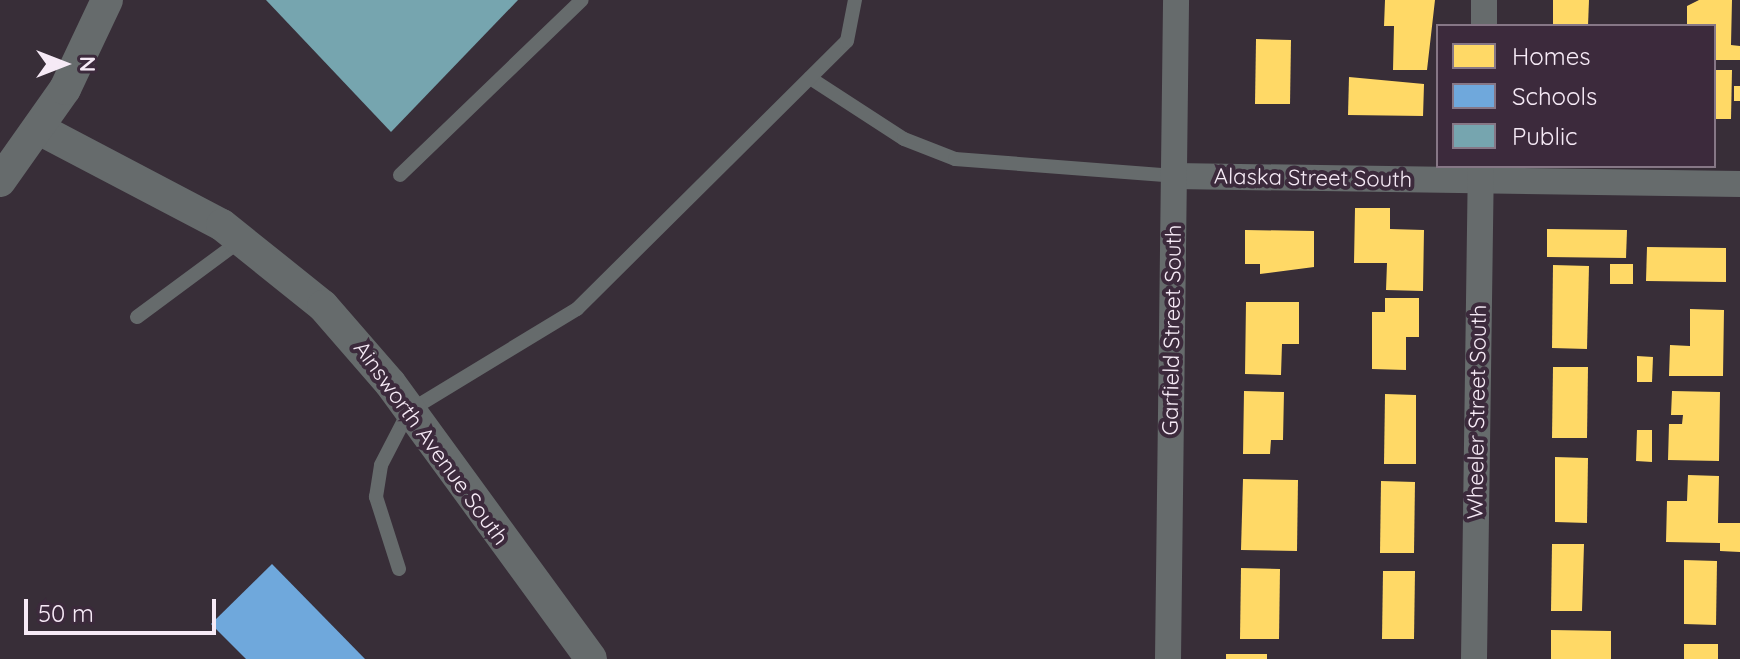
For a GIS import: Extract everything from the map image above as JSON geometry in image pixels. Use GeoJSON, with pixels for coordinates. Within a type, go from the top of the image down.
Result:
{"type":"FeatureCollection","features":[{"type":"Feature","properties":{"kind":"street"},"geometry":{"type":"LineString","coordinates":[[0,181],[41,130],[107,0]]}},
{"type":"Feature","properties":{"kind":"street","name":"Garfield Street South"},"geometry":{"type":"LineString","coordinates":[[1168,659],[1176,0]]}},
{"type":"Feature","properties":{"kind":"street"},"geometry":{"type":"LineString","coordinates":[[1484,0],[1484,24]]}},
{"type":"Feature","properties":{"kind":"street","name":"Ainsworth Avenue South"},"geometry":{"type":"LineString","coordinates":[[41,130],[241,240],[349,331],[591,659]]}},
{"type":"Feature","properties":{"kind":"street","name":"Alaska Street South"},"geometry":{"type":"LineString","coordinates":[[1174,176],[1481,173],[1740,184]]}},
{"type":"Feature","properties":{"kind":"street","name":"Wheeler Street South"},"geometry":{"type":"LineString","coordinates":[[1474,659],[1481,173]]}},
{"type":"Feature","properties":{"kind":"lane"},"geometry":{"type":"LineString","coordinates":[[400,175],[582,0]]}},
{"type":"Feature","properties":{"kind":"lane"},"geometry":{"type":"LineString","coordinates":[[399,569],[376,497],[381,465],[409,411],[577,309],[847,41],[855,0]]}},
{"type":"Feature","properties":{"kind":"lane"},"geometry":{"type":"LineString","coordinates":[[810,78],[904,139],[955,159],[1174,176]]}},
{"type":"Feature","properties":{"kind":"lane"},"geometry":{"type":"LineString","coordinates":[[137,317],[241,240]]}},
{"type":"Feature","properties":{"kind":"building: Homes"},"geometry":{"type":"Polygon","coordinates":[[[1385,0],[1435,0],[1427,70],[1393,70],[1394,26],[1384,26],[1385,0]]]}},
{"type":"Feature","properties":{"kind":"building: Homes"},"geometry":{"type":"Polygon","coordinates":[[[1553,0],[1589,0],[1588,24],[1553,24],[1553,0]]]}},
{"type":"Feature","properties":{"kind":"building: Homes"},"geometry":{"type":"Polygon","coordinates":[[[1699,0],[1732,0],[1731,45],[1740,46],[1740,60],[1716,60],[1716,24],[1687,24],[1687,6],[1699,0]]]}},
{"type":"Feature","properties":{"kind":"building: Homes"},"geometry":{"type":"Polygon","coordinates":[[[1256,39],[1291,40],[1290,104],[1255,104],[1256,39]]]}},
{"type":"Feature","properties":{"kind":"building: Homes"},"geometry":{"type":"Polygon","coordinates":[[[1716,70],[1732,70],[1731,119],[1716,119],[1716,70]]]}},
{"type":"Feature","properties":{"kind":"building: Homes"},"geometry":{"type":"Polygon","coordinates":[[[1349,77],[1424,84],[1423,116],[1348,115],[1349,77]]]}},
{"type":"Feature","properties":{"kind":"building: Homes"},"geometry":{"type":"Polygon","coordinates":[[[1734,86],[1740,86],[1740,101],[1734,101],[1734,86]]]}},
{"type":"Feature","properties":{"kind":"building: Homes"},"geometry":{"type":"Polygon","coordinates":[[[1355,208],[1390,208],[1390,229],[1424,230],[1423,291],[1386,290],[1387,263],[1354,263],[1355,208]]]}},
{"type":"Feature","properties":{"kind":"building: Homes"},"geometry":{"type":"Polygon","coordinates":[[[1547,229],[1627,230],[1626,258],[1547,257],[1547,229]]]}},
{"type":"Feature","properties":{"kind":"building: Homes"},"geometry":{"type":"Polygon","coordinates":[[[1245,230],[1314,231],[1314,267],[1260,274],[1260,264],[1245,264],[1245,230]]]}},
{"type":"Feature","properties":{"kind":"building: Homes"},"geometry":{"type":"Polygon","coordinates":[[[1647,247],[1726,248],[1726,282],[1646,281],[1647,247]]]}},
{"type":"Feature","properties":{"kind":"building: Homes"},"geometry":{"type":"Polygon","coordinates":[[[1610,264],[1633,264],[1633,284],[1610,284],[1610,264]]]}},
{"type":"Feature","properties":{"kind":"building: Homes"},"geometry":{"type":"Polygon","coordinates":[[[1553,265],[1589,266],[1587,349],[1552,348],[1553,265]]]}},
{"type":"Feature","properties":{"kind":"building: Homes"},"geometry":{"type":"Polygon","coordinates":[[[1385,298],[1419,298],[1419,337],[1406,337],[1406,370],[1372,369],[1372,312],[1385,312],[1385,298]]]}},
{"type":"Feature","properties":{"kind":"building: Homes"},"geometry":{"type":"Polygon","coordinates":[[[1246,302],[1299,302],[1299,344],[1282,344],[1281,375],[1245,374],[1246,302]]]}},
{"type":"Feature","properties":{"kind":"building: Homes"},"geometry":{"type":"Polygon","coordinates":[[[1690,309],[1724,310],[1723,376],[1669,376],[1670,345],[1690,346],[1690,309]]]}},
{"type":"Feature","properties":{"kind":"building: Homes"},"geometry":{"type":"Polygon","coordinates":[[[1637,356],[1653,357],[1652,382],[1637,382],[1637,356]]]}},
{"type":"Feature","properties":{"kind":"building: Homes"},"geometry":{"type":"Polygon","coordinates":[[[1553,367],[1588,367],[1587,438],[1552,438],[1553,367]]]}},
{"type":"Feature","properties":{"kind":"building: Homes"},"geometry":{"type":"Polygon","coordinates":[[[1244,391],[1284,392],[1283,440],[1271,440],[1270,454],[1243,454],[1244,391]]]}},
{"type":"Feature","properties":{"kind":"building: Homes"},"geometry":{"type":"Polygon","coordinates":[[[1672,391],[1720,392],[1719,461],[1668,460],[1669,424],[1682,424],[1683,415],[1671,415],[1672,391]]]}},
{"type":"Feature","properties":{"kind":"building: Homes"},"geometry":{"type":"Polygon","coordinates":[[[1385,394],[1416,395],[1416,464],[1384,464],[1385,394]]]}},
{"type":"Feature","properties":{"kind":"building: Homes"},"geometry":{"type":"Polygon","coordinates":[[[1637,430],[1652,430],[1652,462],[1636,461],[1637,430]]]}},
{"type":"Feature","properties":{"kind":"building: Homes"},"geometry":{"type":"Polygon","coordinates":[[[1555,457],[1588,458],[1587,523],[1555,522],[1555,457]]]}},
{"type":"Feature","properties":{"kind":"building: Homes"},"geometry":{"type":"Polygon","coordinates":[[[1688,475],[1719,476],[1718,523],[1740,523],[1740,552],[1720,551],[1720,543],[1666,542],[1667,501],[1687,501],[1688,475]]]}},
{"type":"Feature","properties":{"kind":"building: Homes"},"geometry":{"type":"Polygon","coordinates":[[[1243,479],[1298,480],[1297,551],[1241,550],[1243,479]]]}},
{"type":"Feature","properties":{"kind":"building: Homes"},"geometry":{"type":"Polygon","coordinates":[[[1381,481],[1415,482],[1414,553],[1380,553],[1381,481]]]}},
{"type":"Feature","properties":{"kind":"building: Homes"},"geometry":{"type":"Polygon","coordinates":[[[1552,544],[1584,544],[1582,611],[1551,611],[1552,544]]]}},
{"type":"Feature","properties":{"kind":"building: Homes"},"geometry":{"type":"Polygon","coordinates":[[[1684,560],[1717,561],[1716,625],[1684,624],[1684,560]]]}},
{"type":"Feature","properties":{"kind":"building: Homes"},"geometry":{"type":"Polygon","coordinates":[[[1241,568],[1280,569],[1279,639],[1240,639],[1241,568]]]}},
{"type":"Feature","properties":{"kind":"building: Homes"},"geometry":{"type":"Polygon","coordinates":[[[1383,571],[1415,571],[1414,639],[1382,639],[1383,571]]]}},
{"type":"Feature","properties":{"kind":"building: Homes"},"geometry":{"type":"Polygon","coordinates":[[[1551,630],[1611,631],[1611,659],[1551,659],[1551,630]]]}},
{"type":"Feature","properties":{"kind":"building: Homes"},"geometry":{"type":"Polygon","coordinates":[[[1684,644],[1718,644],[1718,659],[1684,659],[1684,644]]]}},
{"type":"Feature","properties":{"kind":"building: Homes"},"geometry":{"type":"Polygon","coordinates":[[[1226,654],[1267,654],[1267,659],[1226,659],[1226,654]]]}},
{"type":"Feature","properties":{"kind":"building: Schools"},"geometry":{"type":"Polygon","coordinates":[[[272,564],[365,659],[246,659],[211,624],[272,564]]]}},
{"type":"Feature","properties":{"kind":"building: Public"},"geometry":{"type":"Polygon","coordinates":[[[266,0],[518,0],[391,132],[266,0]]]}}]}
